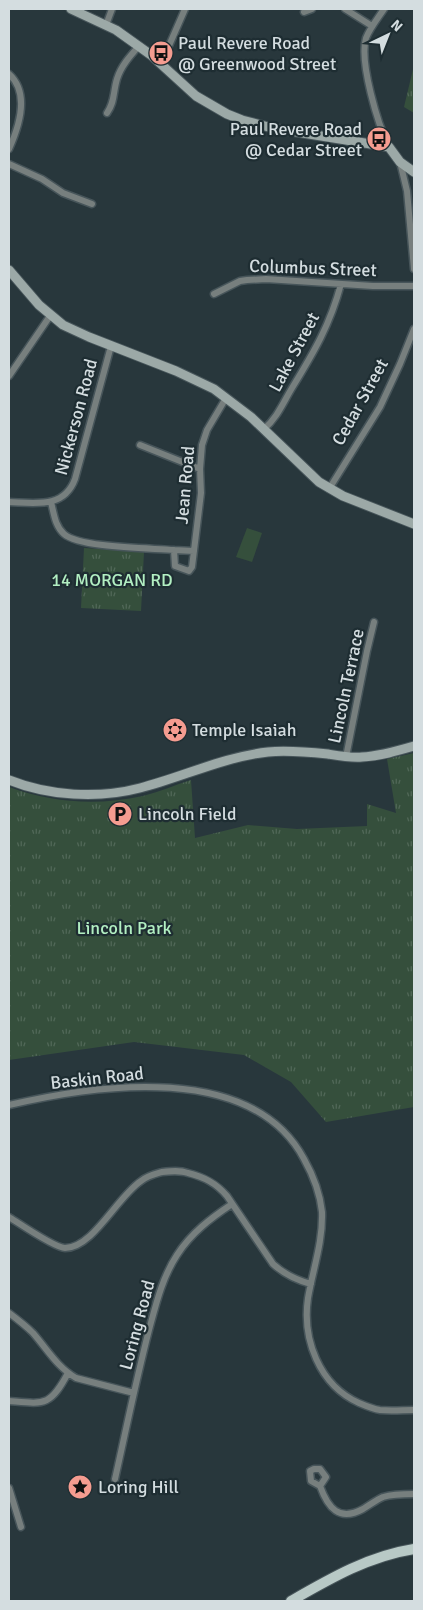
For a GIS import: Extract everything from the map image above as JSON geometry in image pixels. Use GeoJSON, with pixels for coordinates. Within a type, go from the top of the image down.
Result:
{"type":"FeatureCollection","features":[{"type":"Feature","properties":{"kind":"main road"},"geometry":{"type":"LineString","coordinates":[[292,1601],[333,1577],[364,1563],[383,1556],[414,1549]]}},
{"type":"Feature","properties":{"kind":"street"},"geometry":{"type":"LineString","coordinates":[[72,9],[116,30],[161,64],[196,96],[227,114],[242,120],[279,129],[389,147]]}},
{"type":"Feature","properties":{"kind":"street"},"geometry":{"type":"LineString","coordinates":[[106,26],[112,9]]}},
{"type":"Feature","properties":{"kind":"street"},"geometry":{"type":"LineString","coordinates":[[161,64],[185,9]]}},
{"type":"Feature","properties":{"kind":"street"},"geometry":{"type":"LineString","coordinates":[[304,12],[312,9]]}},
{"type":"Feature","properties":{"kind":"street"},"geometry":{"type":"LineString","coordinates":[[345,9],[372,26]]}},
{"type":"Feature","properties":{"kind":"street"},"geometry":{"type":"LineString","coordinates":[[384,9],[372,26],[366,40],[365,66],[382,130],[389,147],[400,162],[414,172]]}},
{"type":"Feature","properties":{"kind":"street"},"geometry":{"type":"LineString","coordinates":[[107,113],[113,102],[116,80],[120,70],[139,46]]}},
{"type":"Feature","properties":{"kind":"street"},"geometry":{"type":"LineString","coordinates":[[9,74],[17,85],[21,109],[9,149]]}},
{"type":"Feature","properties":{"kind":"street"},"geometry":{"type":"LineString","coordinates":[[400,162],[408,198],[414,270]]}},
{"type":"Feature","properties":{"kind":"street"},"geometry":{"type":"LineString","coordinates":[[9,164],[42,179],[63,192],[92,204]]}},
{"type":"Feature","properties":{"kind":"street"},"geometry":{"type":"LineString","coordinates":[[408,198],[414,191]]}},
{"type":"Feature","properties":{"kind":"street"},"geometry":{"type":"LineString","coordinates":[[9,270],[50,316],[63,325],[204,384],[226,398],[264,429],[311,475],[329,489],[414,524]]}},
{"type":"Feature","properties":{"kind":"street","name":"Columbus Street"},"geometry":{"type":"LineString","coordinates":[[214,294],[240,281],[266,279],[414,286]]}},
{"type":"Feature","properties":{"kind":"street","name":"Lake Street"},"geometry":{"type":"LineString","coordinates":[[264,429],[279,412],[325,332],[334,310],[341,284]]}},
{"type":"Feature","properties":{"kind":"street"},"geometry":{"type":"LineString","coordinates":[[9,376],[50,316]]}},
{"type":"Feature","properties":{"kind":"street","name":"Cedar Street"},"geometry":{"type":"LineString","coordinates":[[329,489],[380,407],[402,362],[414,329]]}},
{"type":"Feature","properties":{"kind":"street","name":"Nickerson Road"},"geometry":{"type":"LineString","coordinates":[[51,502],[66,494],[73,484],[111,346]]}},
{"type":"Feature","properties":{"kind":"street","name":"Jean Road"},"geometry":{"type":"LineString","coordinates":[[194,551],[174,550],[175,566],[189,571],[192,567],[194,551],[201,493],[202,446],[206,430],[226,398]]}},
{"type":"Feature","properties":{"kind":"street"},"geometry":{"type":"LineString","coordinates":[[140,445],[200,470]]}},
{"type":"Feature","properties":{"kind":"street"},"geometry":{"type":"LineString","coordinates":[[9,502],[51,502],[58,527],[68,537],[78,542],[174,550]]}},
{"type":"Feature","properties":{"kind":"street","name":"Lincoln Terrace"},"geometry":{"type":"LineString","coordinates":[[346,757],[374,622]]}},
{"type":"Feature","properties":{"kind":"street"},"geometry":{"type":"LineString","coordinates":[[9,780],[28,788],[62,793],[106,794],[138,789],[225,761],[268,752],[304,752],[346,757],[379,755],[414,746]]}},
{"type":"Feature","properties":{"kind":"street","name":"Baskin Road"},"geometry":{"type":"LineString","coordinates":[[9,1105],[103,1089],[144,1086],[194,1091],[230,1098],[249,1105],[274,1121],[288,1135],[301,1153],[314,1177],[319,1194],[322,1227],[307,1312],[308,1334],[319,1366],[329,1380],[350,1398],[369,1407],[380,1410],[414,1410]]}},
{"type":"Feature","properties":{"kind":"street"},"geometry":{"type":"LineString","coordinates":[[9,1217],[49,1242],[63,1248],[75,1247],[90,1237],[128,1192],[141,1180],[153,1174],[184,1171],[210,1180],[220,1187],[273,1264],[281,1272],[295,1280],[311,1284]]}},
{"type":"Feature","properties":{"kind":"street","name":"Loring Road"},"geometry":{"type":"LineString","coordinates":[[115,1479],[134,1393],[163,1281],[186,1243],[198,1230],[232,1204]]}},
{"type":"Feature","properties":{"kind":"street"},"geometry":{"type":"LineString","coordinates":[[9,1313],[32,1333],[49,1355],[68,1373],[76,1378],[134,1393]]}},
{"type":"Feature","properties":{"kind":"street"},"geometry":{"type":"LineString","coordinates":[[9,1401],[36,1404],[50,1398],[60,1388],[68,1373]]}},
{"type":"Feature","properties":{"kind":"street"},"geometry":{"type":"LineString","coordinates":[[320,1486],[329,1505],[335,1512],[343,1514],[361,1510],[374,1501],[385,1497],[414,1494]]}},
{"type":"Feature","properties":{"kind":"street"},"geometry":{"type":"LineString","coordinates":[[9,1488],[21,1527]]}},
{"type":"Feature","properties":{"kind":"green space"},"geometry":{"type":"Polygon","coordinates":[[[414,65],[414,113],[404,107],[414,65]]]}},
{"type":"Feature","properties":{"kind":"green space"},"geometry":{"type":"Polygon","coordinates":[[[247,528],[262,533],[252,562],[236,557],[247,528]]]}},
{"type":"Feature","properties":{"kind":"green space","name":"14 MORGAN RD"},"geometry":{"type":"Polygon","coordinates":[[[84,548],[144,552],[141,611],[81,608],[84,548]]]}},
{"type":"Feature","properties":{"kind":"green space","name":"Lincoln Park"},"geometry":{"type":"Polygon","coordinates":[[[414,753],[414,1107],[326,1122],[291,1082],[244,1055],[134,1042],[9,1060],[9,787],[42,797],[92,802],[143,796],[191,780],[195,838],[248,825],[297,829],[367,826],[367,804],[396,813],[387,759],[414,753]]]}},
{"type":"Feature","properties":{"kind":"place","name":"Paul Revere Road @ Greenwood Street"},"geometry":{"type":"Point","coordinates":[161,53]}},
{"type":"Feature","properties":{"kind":"place","name":"Paul Revere Road @ Cedar Street"},"geometry":{"type":"Point","coordinates":[379,139]}},
{"type":"Feature","properties":{"kind":"place","name":"Temple Isaiah"},"geometry":{"type":"Point","coordinates":[175,730]}},
{"type":"Feature","properties":{"kind":"place","name":"Lincoln Field"},"geometry":{"type":"Point","coordinates":[120,814]}},
{"type":"Feature","properties":{"kind":"place","name":"Loring Hill"},"geometry":{"type":"Point","coordinates":[80,1487]}}]}
